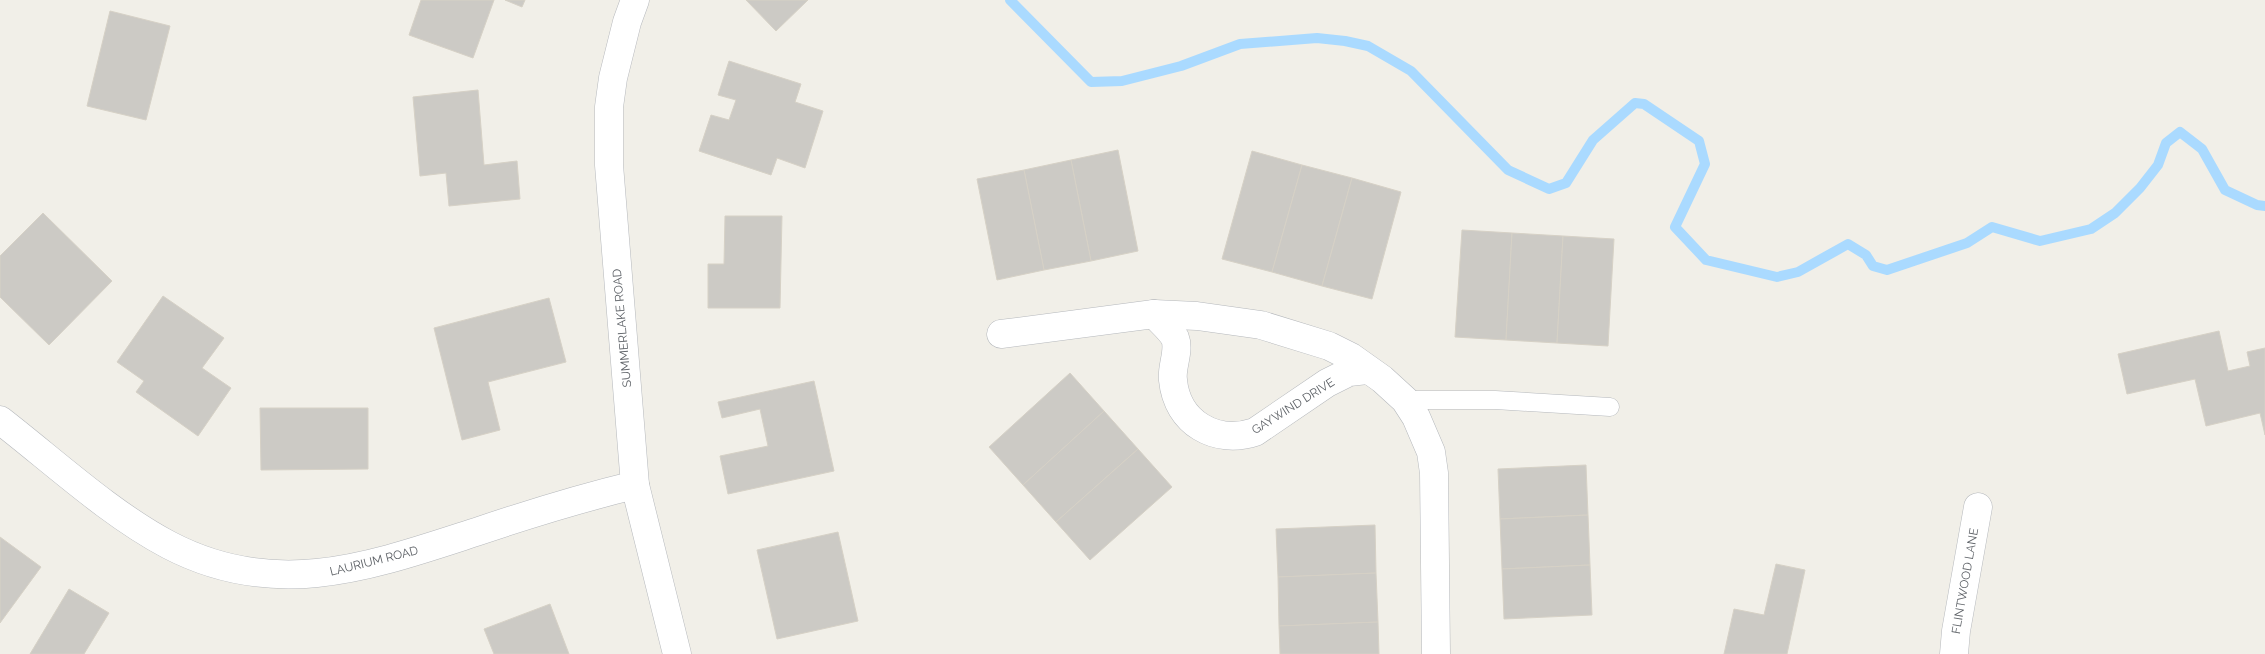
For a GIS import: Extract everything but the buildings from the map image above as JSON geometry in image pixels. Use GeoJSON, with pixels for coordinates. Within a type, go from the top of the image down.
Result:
{"type":"FeatureCollection","features":[{"type":"Feature","properties":{"kind":"street","name":"SUMMERLAKE ROAD"},"geometry":{"type":"LineString","coordinates":[[635,0],[627,22],[613,78],[609,107],[609,165],[635,485],[677,654]]}},
{"type":"Feature","properties":{"kind":"street"},"geometry":{"type":"LineString","coordinates":[[1001,334],[1154,314],[1197,316],[1261,325],[1329,346],[1351,357],[1382,379],[1405,400],[1416,418],[1431,452],[1434,473],[1436,654]]}},
{"type":"Feature","properties":{"kind":"street","name":"GAYWIND DRIVE"},"geometry":{"type":"LineString","coordinates":[[1154,314],[1174,338],[1176,351],[1172,380],[1180,405],[1188,417],[1198,426],[1229,437],[1255,432],[1327,383],[1349,372],[1367,370]]}},
{"type":"Feature","properties":{"kind":"street","name":"LAURIUM ROAD"},"geometry":{"type":"LineString","coordinates":[[0,420],[123,517],[169,545],[221,565],[276,574],[314,575],[341,571],[394,558],[577,498],[635,485]]}},
{"type":"Feature","properties":{"kind":"street","name":"FLINTWOOD LANE"},"geometry":{"type":"LineString","coordinates":[[1954,654],[1956,631],[1978,508]]}},
{"type":"Feature","properties":{"kind":"lane"},"geometry":{"type":"LineString","coordinates":[[1405,400],[1495,400],[1610,407]]}},
{"type":"Feature","properties":{"kind":"waterway"},"geometry":{"type":"LineString","coordinates":[[1010,0],[1091,82],[1122,81],[1181,66],[1240,44],[1317,38],[1368,46],[1411,71],[1508,170],[1549,189],[1566,183],[1593,140],[1635,103],[1644,104],[1699,141],[1705,164],[1675,227],[1706,260],[1777,277],[1798,272],[1848,244],[1866,255],[1873,266],[1887,270],[1967,243],[1992,227],[2040,241],[2091,229],[2115,213],[2140,188],[2158,165],[2166,143],[2180,132],[2202,149],[2225,190],[2257,205],[2265,206]]}}]}
